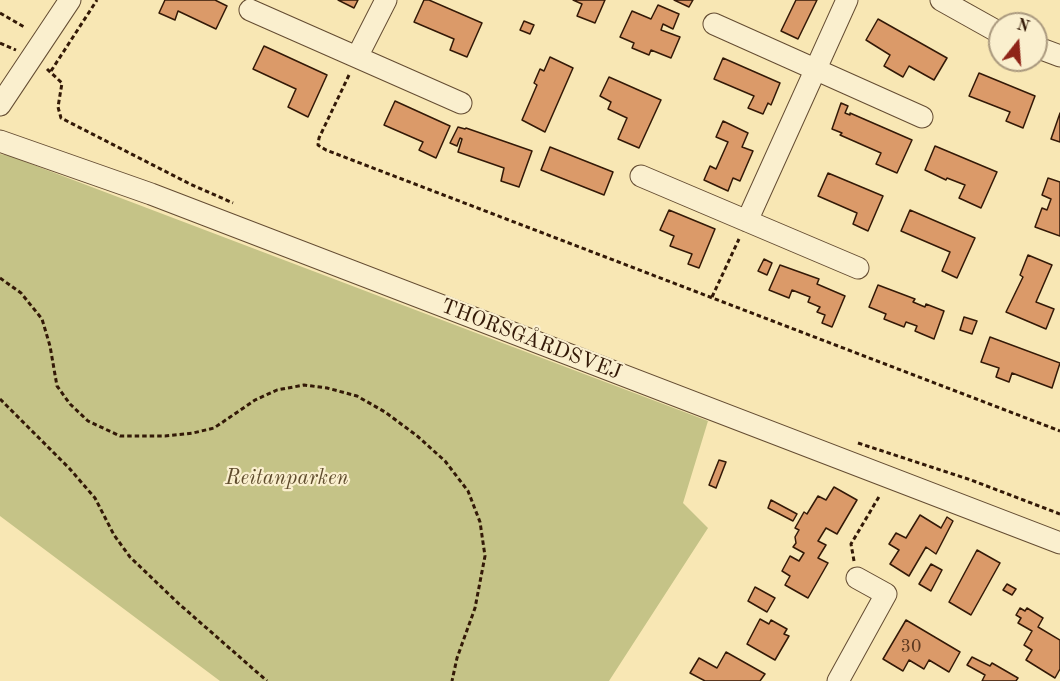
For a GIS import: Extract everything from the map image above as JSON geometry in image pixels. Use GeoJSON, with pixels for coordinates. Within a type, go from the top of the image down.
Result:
{"type":"FeatureCollection","features":[{"type":"Feature","properties":{"kind":"street"},"geometry":{"type":"LineString","coordinates":[[0,105],[70,0]]}},
{"type":"Feature","properties":{"kind":"street"},"geometry":{"type":"LineString","coordinates":[[357,57],[386,0]]}},
{"type":"Feature","properties":{"kind":"street"},"geometry":{"type":"LineString","coordinates":[[747,221],[847,0]]}},
{"type":"Feature","properties":{"kind":"street"},"geometry":{"type":"LineString","coordinates":[[941,0],[988,26]]}},
{"type":"Feature","properties":{"kind":"street"},"geometry":{"type":"LineString","coordinates":[[250,10],[461,103]]}},
{"type":"Feature","properties":{"kind":"street"},"geometry":{"type":"LineString","coordinates":[[714,24],[921,117]]}},
{"type":"Feature","properties":{"kind":"street","name":"THORSGÅRDSVEJ"},"geometry":{"type":"LineString","coordinates":[[0,141],[151,194],[1060,543]]}},
{"type":"Feature","properties":{"kind":"street"},"geometry":{"type":"LineString","coordinates":[[641,176],[858,268]]}},
{"type":"Feature","properties":{"kind":"street"},"geometry":{"type":"LineString","coordinates":[[838,681],[886,594],[857,578]]}},
{"type":"Feature","properties":{"kind":"path"},"geometry":{"type":"LineString","coordinates":[[97,0],[51,71],[62,83],[58,107],[61,118],[190,184],[240,206]]}},
{"type":"Feature","properties":{"kind":"path"},"geometry":{"type":"LineString","coordinates":[[0,13],[26,28]]}},
{"type":"Feature","properties":{"kind":"path"},"geometry":{"type":"LineString","coordinates":[[357,57],[319,138],[318,145],[1060,431]]}},
{"type":"Feature","properties":{"kind":"path"},"geometry":{"type":"LineString","coordinates":[[712,297],[747,221]]}},
{"type":"Feature","properties":{"kind":"path"},"geometry":{"type":"LineString","coordinates":[[0,278],[21,294],[42,319],[50,346],[57,386],[70,404],[88,421],[120,436],[165,436],[214,428],[255,400],[277,390],[304,385],[357,396],[385,412],[416,435],[445,461],[468,491],[482,533],[485,556],[479,594],[456,658],[452,681]]}},
{"type":"Feature","properties":{"kind":"path"},"geometry":{"type":"LineString","coordinates":[[0,399],[69,468],[95,498],[114,535],[130,557],[178,603],[267,681]]}},
{"type":"Feature","properties":{"kind":"path"},"geometry":{"type":"LineString","coordinates":[[857,443],[971,480],[1060,514]]}},
{"type":"Feature","properties":{"kind":"path"},"geometry":{"type":"LineString","coordinates":[[857,578],[851,544],[890,478]]}},
{"type":"Feature","properties":{"kind":"green space","name":"Reitanparken"},"geometry":{"type":"Polygon","coordinates":[[[0,154],[708,421],[683,503],[708,528],[609,681],[220,681],[0,516],[0,154]]]}},
{"type":"Feature","properties":{"kind":"building"},"geometry":{"type":"Polygon","coordinates":[[[165,0],[215,0],[227,6],[216,29],[178,11],[175,20],[159,13],[165,0]]]}},
{"type":"Feature","properties":{"kind":"building"},"geometry":{"type":"Polygon","coordinates":[[[338,0],[358,0],[354,8],[338,0]]]}},
{"type":"Feature","properties":{"kind":"building"},"geometry":{"type":"Polygon","coordinates":[[[424,0],[429,0],[482,23],[467,57],[450,50],[454,39],[414,22],[424,0]]]}},
{"type":"Feature","properties":{"kind":"building"},"geometry":{"type":"Polygon","coordinates":[[[573,0],[605,0],[595,23],[577,16],[582,4],[573,0]]]}},
{"type":"Feature","properties":{"kind":"building"},"geometry":{"type":"Polygon","coordinates":[[[674,0],[693,0],[689,7],[674,0]]]}},
{"type":"Feature","properties":{"kind":"building"},"geometry":{"type":"Polygon","coordinates":[[[796,0],[817,0],[798,39],[781,31],[796,0]]]}},
{"type":"Feature","properties":{"kind":"building"},"geometry":{"type":"Polygon","coordinates":[[[658,5],[679,14],[673,29],[663,24],[661,30],[680,37],[671,58],[651,50],[649,55],[632,48],[634,43],[620,37],[632,11],[651,19],[658,5]]]}},
{"type":"Feature","properties":{"kind":"building"},"geometry":{"type":"Polygon","coordinates":[[[878,19],[947,58],[934,80],[909,66],[903,77],[884,66],[890,55],[866,40],[878,19]]]}},
{"type":"Feature","properties":{"kind":"building"},"geometry":{"type":"Polygon","coordinates":[[[524,21],[534,25],[530,34],[520,30],[524,21]]]}},
{"type":"Feature","properties":{"kind":"building"},"geometry":{"type":"Polygon","coordinates":[[[264,46],[327,75],[308,117],[288,107],[296,89],[253,69],[264,46]]]}},
{"type":"Feature","properties":{"kind":"building"},"geometry":{"type":"Polygon","coordinates":[[[550,57],[573,68],[545,132],[522,120],[537,85],[534,83],[540,69],[544,71],[550,57]]]}},
{"type":"Feature","properties":{"kind":"building"},"geometry":{"type":"Polygon","coordinates":[[[723,58],[780,83],[771,105],[768,103],[763,114],[748,108],[754,96],[714,79],[723,58]]]}},
{"type":"Feature","properties":{"kind":"building"},"geometry":{"type":"Polygon","coordinates":[[[979,73],[1035,96],[1023,128],[1006,121],[1010,112],[969,96],[979,73]]]}},
{"type":"Feature","properties":{"kind":"building"},"geometry":{"type":"Polygon","coordinates":[[[609,77],[661,100],[639,148],[618,139],[627,118],[608,109],[611,102],[600,96],[609,77]]]}},
{"type":"Feature","properties":{"kind":"building"},"geometry":{"type":"Polygon","coordinates":[[[395,101],[450,126],[436,158],[419,150],[423,142],[384,125],[395,101]]]}},
{"type":"Feature","properties":{"kind":"building"},"geometry":{"type":"Polygon","coordinates":[[[841,103],[848,106],[845,113],[850,115],[850,113],[912,140],[897,173],[876,164],[881,153],[840,135],[842,133],[832,129],[841,103]]]}},
{"type":"Feature","properties":{"kind":"building"},"geometry":{"type":"Polygon","coordinates":[[[1060,113],[1060,142],[1051,139],[1060,113]]]}},
{"type":"Feature","properties":{"kind":"building"},"geometry":{"type":"Polygon","coordinates":[[[723,121],[748,133],[742,147],[753,151],[740,181],[733,178],[728,191],[704,180],[710,166],[716,169],[728,142],[716,137],[723,121]]]}},
{"type":"Feature","properties":{"kind":"building"},"geometry":{"type":"Polygon","coordinates":[[[458,127],[532,151],[519,187],[501,181],[504,168],[458,152],[462,139],[460,138],[457,146],[450,143],[458,127]]]}},
{"type":"Feature","properties":{"kind":"building"},"geometry":{"type":"Polygon","coordinates":[[[935,146],[997,172],[981,208],[959,198],[965,185],[947,178],[946,180],[925,170],[935,146]]]}},
{"type":"Feature","properties":{"kind":"building"},"geometry":{"type":"Polygon","coordinates":[[[550,147],[613,172],[604,195],[541,170],[550,147]]]}},
{"type":"Feature","properties":{"kind":"building"},"geometry":{"type":"Polygon","coordinates":[[[828,173],[883,196],[868,231],[853,224],[857,213],[818,196],[828,173]]]}},
{"type":"Feature","properties":{"kind":"building"},"geometry":{"type":"Polygon","coordinates":[[[1048,178],[1060,182],[1060,236],[1035,227],[1042,208],[1047,210],[1051,199],[1042,195],[1048,178]]]}},
{"type":"Feature","properties":{"kind":"building"},"geometry":{"type":"Polygon","coordinates":[[[669,210],[715,229],[699,268],[688,264],[692,254],[670,246],[674,236],[660,230],[669,210]]]}},
{"type":"Feature","properties":{"kind":"building"},"geometry":{"type":"Polygon","coordinates":[[[910,210],[975,238],[957,278],[942,271],[950,252],[901,231],[910,210]]]}},
{"type":"Feature","properties":{"kind":"building"},"geometry":{"type":"Polygon","coordinates":[[[1028,255],[1052,265],[1036,302],[1054,309],[1046,329],[1006,312],[1023,277],[1020,275],[1028,255]]]}},
{"type":"Feature","properties":{"kind":"building"},"geometry":{"type":"Polygon","coordinates":[[[764,259],[772,263],[767,275],[758,271],[764,259]]]}},
{"type":"Feature","properties":{"kind":"building"},"geometry":{"type":"Polygon","coordinates":[[[780,265],[819,279],[817,284],[845,296],[832,327],[822,323],[825,315],[817,312],[820,307],[808,302],[810,297],[792,290],[789,298],[769,290],[780,265]]]}},
{"type":"Feature","properties":{"kind":"building"},"geometry":{"type":"Polygon","coordinates":[[[878,285],[915,299],[913,302],[925,307],[926,304],[944,311],[934,339],[915,331],[917,326],[906,322],[904,327],[884,319],[886,314],[869,307],[878,285]]]}},
{"type":"Feature","properties":{"kind":"building"},"geometry":{"type":"Polygon","coordinates":[[[964,317],[977,321],[972,334],[960,330],[964,317]]]}},
{"type":"Feature","properties":{"kind":"building"},"geometry":{"type":"Polygon","coordinates":[[[990,337],[1060,363],[1052,388],[1012,373],[1009,382],[996,377],[999,368],[981,362],[990,337]]]}},
{"type":"Feature","properties":{"kind":"building"},"geometry":{"type":"Polygon","coordinates":[[[719,460],[726,462],[716,488],[709,485],[719,460]]]}},
{"type":"Feature","properties":{"kind":"building"},"geometry":{"type":"Polygon","coordinates":[[[834,487],[857,500],[837,534],[826,528],[818,541],[826,545],[818,558],[828,563],[808,598],[785,585],[790,576],[782,571],[790,556],[799,561],[804,553],[793,547],[799,530],[795,528],[804,512],[807,514],[818,496],[826,500],[834,487]]]}},
{"type":"Feature","properties":{"kind":"building"},"geometry":{"type":"Polygon","coordinates":[[[771,500],[797,514],[793,521],[768,508],[771,500]]]}},
{"type":"Feature","properties":{"kind":"building"},"geometry":{"type":"Polygon","coordinates":[[[920,515],[941,528],[947,517],[953,521],[936,554],[926,547],[909,576],[890,564],[899,550],[889,544],[896,533],[906,538],[920,515]]]}},
{"type":"Feature","properties":{"kind":"building"},"geometry":{"type":"Polygon","coordinates":[[[977,550],[1000,563],[971,615],[949,602],[977,550]]]}},
{"type":"Feature","properties":{"kind":"building"},"geometry":{"type":"Polygon","coordinates":[[[931,564],[942,570],[931,591],[919,584],[931,564]]]}},
{"type":"Feature","properties":{"kind":"building"},"geometry":{"type":"Polygon","coordinates":[[[1007,584],[1016,589],[1012,595],[1003,590],[1007,584]]]}},
{"type":"Feature","properties":{"kind":"building"},"geometry":{"type":"Polygon","coordinates":[[[755,587],[775,598],[767,612],[748,601],[755,587]]]}},
{"type":"Feature","properties":{"kind":"building"},"geometry":{"type":"Polygon","coordinates":[[[1020,608],[1025,611],[1027,608],[1043,618],[1038,627],[1060,640],[1060,669],[1055,678],[1026,660],[1032,650],[1024,645],[1032,631],[1018,623],[1021,618],[1016,615],[1020,608]]]}},
{"type":"Feature","properties":{"kind":"building"},"geometry":{"type":"Polygon","coordinates":[[[760,619],[769,624],[771,620],[787,629],[784,634],[789,636],[775,660],[747,644],[760,619]]]}},
{"type":"Feature","properties":{"kind":"building"},"geometry":{"type":"Polygon","coordinates":[[[906,620],[960,652],[949,672],[929,660],[924,669],[909,660],[903,671],[883,659],[906,620]]]}},
{"type":"Feature","properties":{"kind":"building"},"geometry":{"type":"Polygon","coordinates":[[[726,652],[765,674],[760,681],[705,681],[690,673],[699,658],[717,668],[726,652]]]}},
{"type":"Feature","properties":{"kind":"building"},"geometry":{"type":"Polygon","coordinates":[[[972,657],[990,666],[992,663],[1018,678],[1016,681],[982,681],[985,675],[967,665],[972,657]]]}}]}
